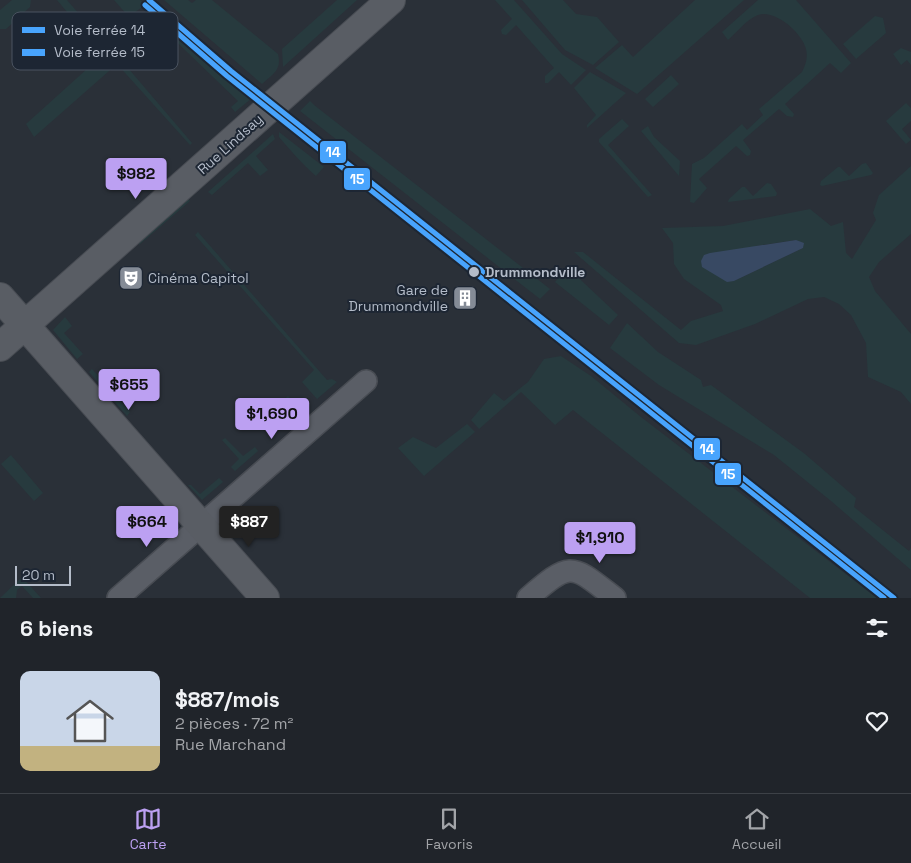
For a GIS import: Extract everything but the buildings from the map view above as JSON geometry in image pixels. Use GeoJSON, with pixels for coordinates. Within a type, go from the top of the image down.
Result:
{"type":"FeatureCollection","features":[{"type":"Feature","properties":{"kind":"street","name":"Rue Lindsay"},"geometry":{"type":"LineString","coordinates":[[0,347],[391,0]]}},
{"type":"Feature","properties":{"kind":"street"},"geometry":{"type":"LineString","coordinates":[[0,298],[265,598]]}},
{"type":"Feature","properties":{"kind":"street"},"geometry":{"type":"LineString","coordinates":[[118,598],[366,381]]}},
{"type":"Feature","properties":{"kind":"street"},"geometry":{"type":"LineString","coordinates":[[528,598],[553,576],[570,570],[581,572],[615,598]]}},
{"type":"Feature","properties":{"kind":"green space"},"geometry":{"type":"Polygon","coordinates":[[[12,0],[31,0],[30,7],[25,12],[12,12],[12,24],[6,29],[0,29],[0,10],[12,0]]]}},
{"type":"Feature","properties":{"kind":"green space"},"geometry":{"type":"Polygon","coordinates":[[[57,0],[67,0],[77,12],[67,12],[57,0]]]}},
{"type":"Feature","properties":{"kind":"green space"},"geometry":{"type":"Polygon","coordinates":[[[114,0],[140,0],[154,12],[147,12],[142,7],[136,12],[125,12],[114,0]]]}},
{"type":"Feature","properties":{"kind":"green space"},"geometry":{"type":"Polygon","coordinates":[[[164,0],[188,0],[192,3],[196,0],[212,0],[278,54],[278,68],[262,84],[164,0]]]}},
{"type":"Feature","properties":{"kind":"green space"},"geometry":{"type":"Polygon","coordinates":[[[337,0],[357,0],[283,67],[282,49],[337,0]]]}},
{"type":"Feature","properties":{"kind":"green space"},"geometry":{"type":"Polygon","coordinates":[[[495,0],[514,0],[562,54],[586,70],[571,85],[559,72],[548,83],[545,83],[545,76],[554,68],[516,25],[506,35],[502,34],[501,30],[512,19],[495,0]]]}},
{"type":"Feature","properties":{"kind":"green space"},"geometry":{"type":"Polygon","coordinates":[[[522,0],[563,0],[576,14],[597,17],[619,42],[593,65],[565,50],[522,0]]]}},
{"type":"Feature","properties":{"kind":"green space"},"geometry":{"type":"Polygon","coordinates":[[[695,0],[744,0],[637,94],[595,68],[622,45],[633,57],[695,0]]]}},
{"type":"Feature","properties":{"kind":"green space"},"geometry":{"type":"Polygon","coordinates":[[[758,0],[796,0],[851,63],[841,73],[830,63],[785,104],[794,114],[793,117],[787,116],[779,109],[743,140],[751,151],[750,155],[747,156],[736,146],[699,179],[707,188],[694,203],[690,202],[692,164],[704,158],[742,124],[747,130],[763,115],[759,109],[802,72],[806,63],[806,49],[799,36],[787,24],[772,16],[765,14],[754,17],[728,40],[722,32],[758,0]]]}},
{"type":"Feature","properties":{"kind":"green space"},"geometry":{"type":"Polygon","coordinates":[[[875,16],[883,18],[886,33],[856,59],[843,44],[875,16]]]}},
{"type":"Feature","properties":{"kind":"green space"},"geometry":{"type":"Polygon","coordinates":[[[178,33],[252,98],[235,112],[231,107],[238,101],[178,43],[178,33]]]}},
{"type":"Feature","properties":{"kind":"green space"},"geometry":{"type":"Polygon","coordinates":[[[901,48],[911,52],[911,65],[907,60],[901,65],[893,54],[901,48]]]}},
{"type":"Feature","properties":{"kind":"green space"},"geometry":{"type":"Polygon","coordinates":[[[86,70],[110,70],[34,137],[26,124],[86,70]]]}},
{"type":"Feature","properties":{"kind":"green space"},"geometry":{"type":"Polygon","coordinates":[[[122,70],[130,70],[192,143],[190,145],[122,70]]]}},
{"type":"Feature","properties":{"kind":"green space"},"geometry":{"type":"Polygon","coordinates":[[[590,72],[626,93],[587,128],[587,125],[596,115],[574,88],[590,72]]]}},
{"type":"Feature","properties":{"kind":"green space"},"geometry":{"type":"Polygon","coordinates":[[[671,75],[679,84],[653,107],[645,99],[671,75]]]}},
{"type":"Feature","properties":{"kind":"green space"},"geometry":{"type":"Polygon","coordinates":[[[310,101],[550,289],[540,299],[300,111],[310,101]]]}},
{"type":"Feature","properties":{"kind":"green space"},"geometry":{"type":"Polygon","coordinates":[[[906,103],[911,108],[911,121],[902,129],[911,140],[906,144],[886,121],[906,103]]]}},
{"type":"Feature","properties":{"kind":"green space"},"geometry":{"type":"Polygon","coordinates":[[[622,119],[629,126],[608,145],[652,195],[648,197],[599,142],[599,139],[622,119]]]}},
{"type":"Feature","properties":{"kind":"green space"},"geometry":{"type":"Polygon","coordinates":[[[648,126],[654,137],[680,161],[679,176],[641,131],[648,126]]]}},
{"type":"Feature","properties":{"kind":"green space"},"geometry":{"type":"Polygon","coordinates":[[[279,132],[324,167],[316,176],[279,137],[279,132]]]}},
{"type":"Feature","properties":{"kind":"green space"},"geometry":{"type":"Polygon","coordinates":[[[273,134],[275,139],[256,156],[268,170],[260,176],[248,163],[212,195],[208,192],[273,134]]]}},
{"type":"Feature","properties":{"kind":"green space"},"geometry":{"type":"Polygon","coordinates":[[[866,163],[873,173],[871,175],[820,185],[821,181],[838,167],[849,176],[862,164],[866,163]]]}},
{"type":"Feature","properties":{"kind":"green space"},"geometry":{"type":"Polygon","coordinates":[[[911,166],[911,234],[879,262],[869,277],[875,291],[911,334],[911,404],[901,392],[868,377],[866,343],[851,315],[839,304],[824,297],[808,299],[755,324],[696,345],[679,343],[574,252],[583,252],[681,330],[691,321],[723,311],[721,305],[684,279],[674,264],[673,243],[662,228],[723,226],[810,209],[831,226],[843,222],[846,253],[852,259],[876,220],[873,213],[879,195],[911,166]],[[796,240],[756,246],[734,281],[803,248],[796,240]]]}},
{"type":"Feature","properties":{"kind":"green space"},"geometry":{"type":"Polygon","coordinates":[[[767,183],[771,184],[777,193],[776,196],[728,202],[742,187],[745,187],[753,196],[767,183]]]}},
{"type":"Feature","properties":{"kind":"green space"},"geometry":{"type":"Polygon","coordinates":[[[187,198],[190,201],[139,245],[140,238],[187,198]]]}},
{"type":"Feature","properties":{"kind":"green space"},"geometry":{"type":"Polygon","coordinates":[[[198,232],[327,380],[332,379],[337,382],[317,399],[302,382],[314,370],[195,235],[198,232]]]}},
{"type":"Feature","properties":{"kind":"green space"},"geometry":{"type":"Polygon","coordinates":[[[567,267],[618,315],[609,325],[555,282],[567,267]]]}},
{"type":"Feature","properties":{"kind":"green space"},"geometry":{"type":"Polygon","coordinates":[[[65,317],[72,326],[64,333],[83,354],[77,359],[53,330],[65,317]]]}},
{"type":"Feature","properties":{"kind":"green space"},"geometry":{"type":"Polygon","coordinates":[[[627,323],[658,352],[701,380],[703,387],[711,385],[805,454],[856,498],[854,507],[909,551],[911,548],[911,570],[774,455],[659,385],[610,348],[627,323]]]}},
{"type":"Feature","properties":{"kind":"green space"},"geometry":{"type":"Polygon","coordinates":[[[561,356],[591,376],[641,417],[877,598],[810,598],[573,410],[555,425],[521,392],[479,429],[471,420],[494,393],[504,401],[528,382],[544,359],[561,356]]]}},
{"type":"Feature","properties":{"kind":"green space"},"geometry":{"type":"Polygon","coordinates":[[[92,369],[102,380],[105,378],[107,380],[104,385],[113,394],[116,393],[123,399],[120,401],[130,412],[127,416],[89,372],[92,369]]]}},
{"type":"Feature","properties":{"kind":"green space"},"geometry":{"type":"Polygon","coordinates":[[[288,396],[302,412],[289,424],[276,407],[288,396]]]}},
{"type":"Feature","properties":{"kind":"green space"},"geometry":{"type":"Polygon","coordinates":[[[467,424],[475,432],[424,476],[398,448],[413,437],[436,448],[467,424]]]}},
{"type":"Feature","properties":{"kind":"green space"},"geometry":{"type":"Polygon","coordinates":[[[225,438],[243,456],[255,447],[258,451],[235,471],[231,467],[239,459],[222,440],[225,438]]]}},
{"type":"Feature","properties":{"kind":"green space"},"geometry":{"type":"Polygon","coordinates":[[[11,455],[43,493],[34,501],[1,464],[11,455]]]}},
{"type":"Feature","properties":{"kind":"green space"},"geometry":{"type":"Polygon","coordinates":[[[219,478],[223,482],[202,500],[188,485],[191,485],[200,494],[219,478]]]}},
{"type":"Feature","properties":{"kind":"green space"},"geometry":{"type":"Polygon","coordinates":[[[22,577],[41,598],[33,598],[22,586],[17,590],[16,598],[0,598],[22,577]]]}},
{"type":"Feature","properties":{"kind":"water"},"geometry":{"type":"Polygon","coordinates":[[[796,240],[804,243],[803,248],[734,281],[727,282],[702,267],[701,261],[704,255],[710,253],[796,240]]]}},
{"type":"Feature","properties":{"kind":"rail line","name":"14"},"geometry":{"type":"LineString","coordinates":[[149,0],[163,12]]}},
{"type":"Feature","properties":{"kind":"rail line","name":"15"},"geometry":{"type":"LineString","coordinates":[[145,5],[153,12]]}},
{"type":"Feature","properties":{"kind":"rail line","name":"14"},"geometry":{"type":"LineString","coordinates":[[178,25],[231,71],[894,598]]}},
{"type":"Feature","properties":{"kind":"rail line","name":"15"},"geometry":{"type":"LineString","coordinates":[[178,34],[227,76],[884,598]]}},
{"type":"Feature","properties":{"kind":"place","name":"Drummondville"},"geometry":{"type":"Point","coordinates":[474,272]}},
{"type":"Feature","properties":{"kind":"place","name":"Cinéma Capitol"},"geometry":{"type":"Point","coordinates":[131,278]}},
{"type":"Feature","properties":{"kind":"place","name":"Gare de Drummondville"},"geometry":{"type":"Point","coordinates":[465,298]}}]}
